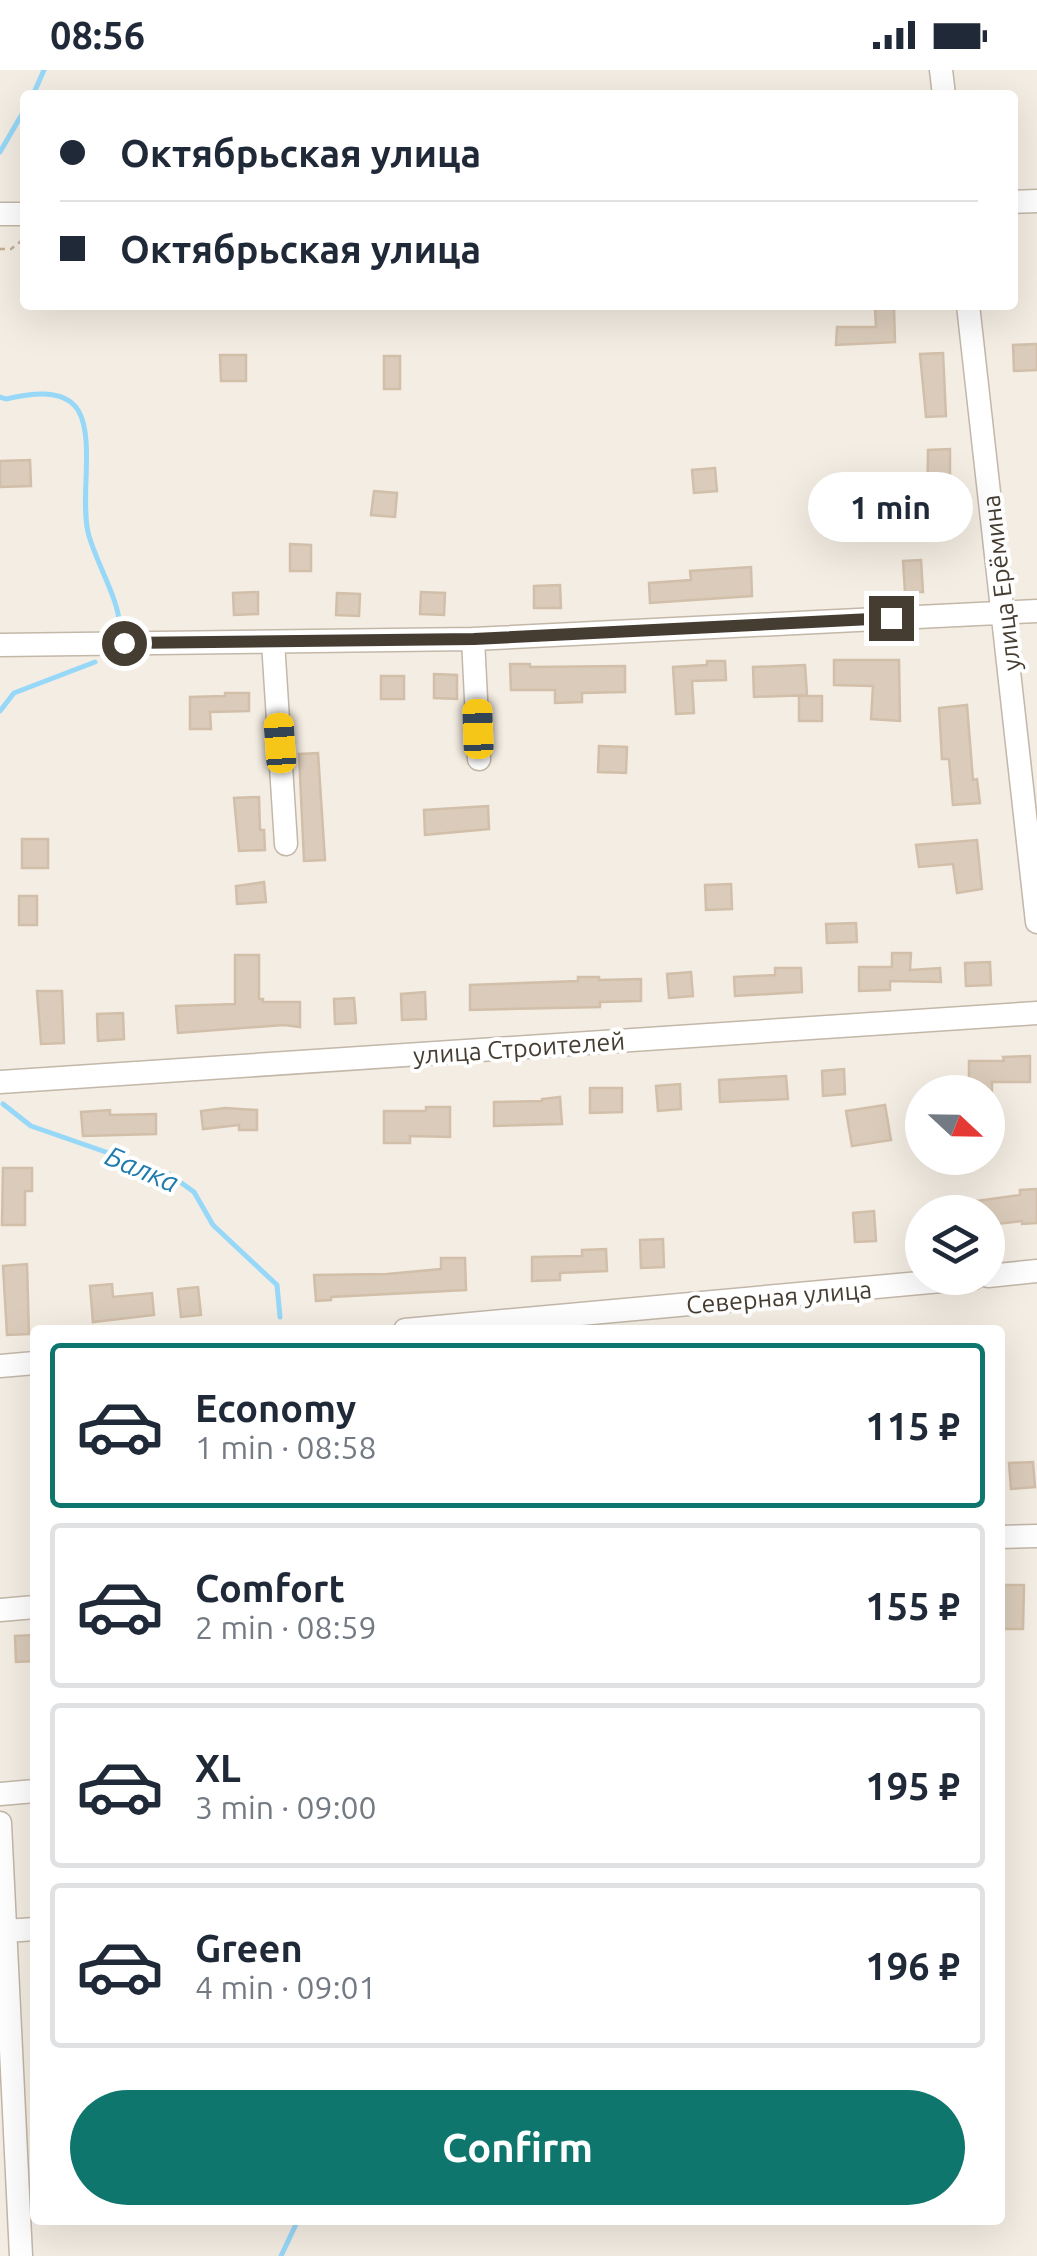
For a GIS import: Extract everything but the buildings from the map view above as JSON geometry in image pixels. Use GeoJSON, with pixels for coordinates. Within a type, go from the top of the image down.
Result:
{"type":"FeatureCollection","features":[{"type":"Feature","properties":{"kind":"street","name":"улица Ерёмина"},"geometry":{"type":"LineString","coordinates":[[969,310],[1037,922]]}},
{"type":"Feature","properties":{"kind":"street"},"geometry":{"type":"LineString","coordinates":[[0,645],[474,639],[1037,611]]}},
{"type":"Feature","properties":{"kind":"street"},"geometry":{"type":"LineString","coordinates":[[474,639],[479,759]]}},
{"type":"Feature","properties":{"kind":"street"},"geometry":{"type":"LineString","coordinates":[[274,642],[286,844]]}},
{"type":"Feature","properties":{"kind":"street","name":"улица Строителей"},"geometry":{"type":"LineString","coordinates":[[0,1082],[1037,1014]]}},
{"type":"Feature","properties":{"kind":"street"},"geometry":{"type":"LineString","coordinates":[[1005,1274],[1037,1271]]}},
{"type":"Feature","properties":{"kind":"street","name":"Северная улица"},"geometry":{"type":"LineString","coordinates":[[460,1325],[905,1284]]}},
{"type":"Feature","properties":{"kind":"street"},"geometry":{"type":"LineString","coordinates":[[0,1366],[30,1363]]}},
{"type":"Feature","properties":{"kind":"street"},"geometry":{"type":"LineString","coordinates":[[1005,1537],[1037,1536]]}},
{"type":"Feature","properties":{"kind":"street"},"geometry":{"type":"LineString","coordinates":[[0,1610],[30,1607]]}},
{"type":"Feature","properties":{"kind":"street"},"geometry":{"type":"LineString","coordinates":[[0,1794],[30,1791]]}},
{"type":"Feature","properties":{"kind":"street"},"geometry":{"type":"LineString","coordinates":[[0,1822],[21,2256]]}},
{"type":"Feature","properties":{"kind":"street"},"geometry":{"type":"LineString","coordinates":[[6,1931],[30,1929]]}},
{"type":"Feature","properties":{"kind":"waterway"},"geometry":{"type":"LineString","coordinates":[[35,90],[44,70]]}},
{"type":"Feature","properties":{"kind":"waterway"},"geometry":{"type":"LineString","coordinates":[[0,152],[20,118]]}},
{"type":"Feature","properties":{"kind":"waterway"},"geometry":{"type":"LineString","coordinates":[[0,397],[54,395],[78,410],[86,436],[88,532],[116,607],[119,627]]}},
{"type":"Feature","properties":{"kind":"waterway","name":"Балка"},"geometry":{"type":"LineString","coordinates":[[0,711],[14,693],[95,662]]}},
{"type":"Feature","properties":{"kind":"waterway","name":"Балка"},"geometry":{"type":"LineString","coordinates":[[3,1104],[31,1126],[169,1174],[194,1192],[213,1225],[277,1285],[280,1317]]}},
{"type":"Feature","properties":{"kind":"waterway","name":"Балка"},"geometry":{"type":"LineString","coordinates":[[281,2256],[296,2225]]}},
{"type":"Feature","properties":{"kind":"route"},"geometry":{"type":"LineString","coordinates":[[124,643],[474,639],[891,618]]}}]}
